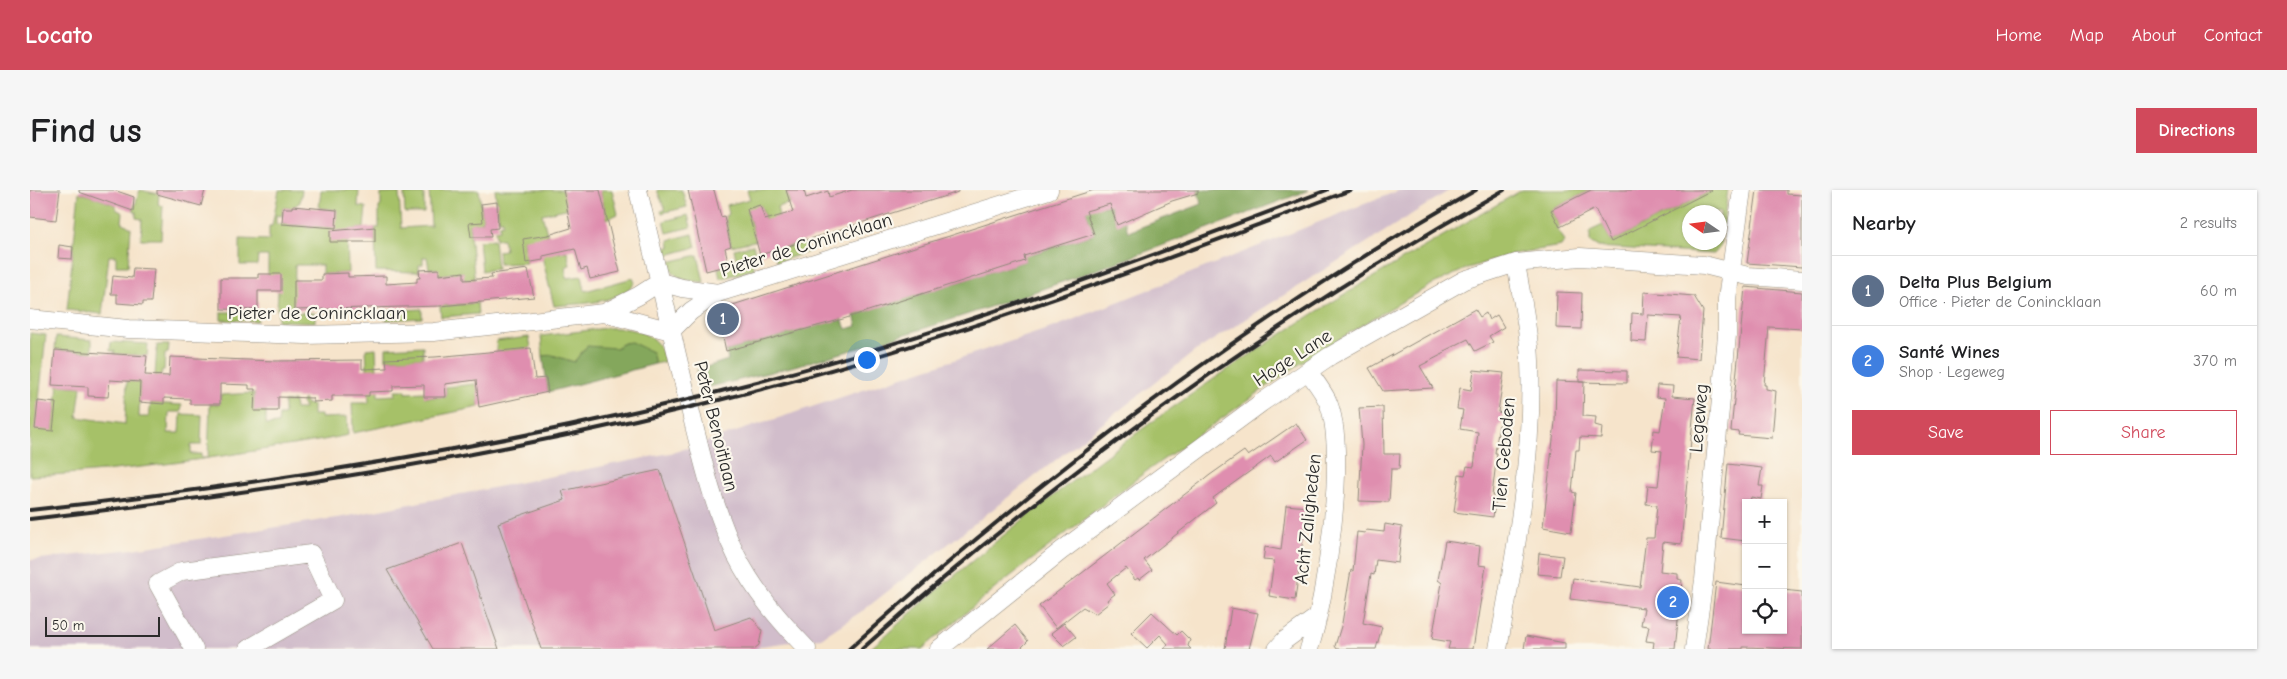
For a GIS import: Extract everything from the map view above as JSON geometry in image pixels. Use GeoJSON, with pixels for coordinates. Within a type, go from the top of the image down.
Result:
{"type":"FeatureCollection","features":[{"type":"Feature","properties":{"kind":"street","name":"Peter Benoitlaan"},"geometry":{"type":"LineString","coordinates":[[638,190],[703,464],[725,530],[737,557],[754,585],[796,645]]}},
{"type":"Feature","properties":{"kind":"street","name":"Pieter de Conincklaan"},"geometry":{"type":"LineString","coordinates":[[604,313],[671,330],[691,311],[718,293],[1050,190]]}},
{"type":"Feature","properties":{"kind":"street","name":"Legeweg"},"geometry":{"type":"LineString","coordinates":[[1694,649],[1704,580],[1717,450],[1730,272],[1742,190]]}},
{"type":"Feature","properties":{"kind":"street","name":"Hoge Lane"},"geometry":{"type":"LineString","coordinates":[[939,649],[1127,500],[1209,440],[1308,371],[1402,314],[1464,280],[1516,263],[1580,257],[1704,265],[1730,272],[1802,280]]}},
{"type":"Feature","properties":{"kind":"street","name":"Tien Geboden"},"geometry":{"type":"LineString","coordinates":[[1498,649],[1518,528],[1531,410],[1529,344],[1516,263]]}},
{"type":"Feature","properties":{"kind":"street","name":"Pieter de Conincklaan"},"geometry":{"type":"LineString","coordinates":[[30,319],[128,329],[305,335],[434,332],[604,313],[638,296],[660,282],[682,288],[718,293]]}},
{"type":"Feature","properties":{"kind":"street","name":"Acht Zaligheden"},"geometry":{"type":"LineString","coordinates":[[1308,371],[1327,400],[1334,434],[1337,468],[1333,516],[1317,617],[1309,649]]}},
{"type":"Feature","properties":{"kind":"street"},"geometry":{"type":"LineString","coordinates":[[194,649],[158,584],[182,571],[310,554],[333,600],[248,649]]}},
{"type":"Feature","properties":{"kind":"street"},"geometry":{"type":"LineString","coordinates":[[1277,649],[1285,640],[1317,617]]}},
{"type":"Feature","properties":{"kind":"shaded area"},"geometry":{"type":"Polygon","coordinates":[[[1400,190],[1450,190],[1194,352],[865,609],[821,638],[761,646],[758,649],[30,649],[30,560],[133,549],[349,516],[675,452],[1057,326],[1400,190]]]}},
{"type":"Feature","properties":{"kind":"green space"},"geometry":{"type":"Polygon","coordinates":[[[140,190],[159,194],[158,205],[163,206],[161,239],[141,239],[142,219],[136,218],[136,212],[133,211],[140,190]]]}},
{"type":"Feature","properties":{"kind":"green space"},"geometry":{"type":"Polygon","coordinates":[[[279,190],[302,190],[300,202],[292,208],[283,208],[282,216],[276,215],[276,224],[335,228],[337,210],[319,208],[321,190],[359,190],[358,206],[366,207],[364,228],[347,230],[348,273],[322,274],[322,265],[295,265],[294,310],[277,310],[278,291],[268,274],[268,256],[258,256],[257,265],[240,265],[240,239],[269,240],[269,226],[272,226],[279,190]]]}},
{"type":"Feature","properties":{"kind":"green space"},"geometry":{"type":"Polygon","coordinates":[[[429,190],[479,190],[483,222],[469,224],[475,280],[464,280],[463,272],[439,275],[438,269],[429,269],[427,257],[423,257],[423,264],[419,265],[419,272],[376,271],[375,228],[379,228],[381,194],[399,193],[401,228],[431,226],[429,190]]]}},
{"type":"Feature","properties":{"kind":"green space"},"geometry":{"type":"Polygon","coordinates":[[[495,190],[563,190],[580,206],[542,214],[549,241],[559,253],[567,251],[570,265],[565,267],[567,278],[582,276],[585,291],[633,278],[635,283],[627,290],[608,299],[597,302],[554,306],[539,244],[523,239],[526,263],[499,264],[498,251],[505,250],[503,239],[496,239],[495,230],[500,229],[499,225],[503,224],[503,220],[499,220],[495,190]]]}},
{"type":"Feature","properties":{"kind":"green space"},"geometry":{"type":"Polygon","coordinates":[[[600,190],[612,190],[618,214],[607,219],[600,190]]]}},
{"type":"Feature","properties":{"kind":"green space"},"geometry":{"type":"Polygon","coordinates":[[[657,190],[682,190],[687,207],[662,213],[661,211],[665,210],[657,190]]]}},
{"type":"Feature","properties":{"kind":"green space"},"geometry":{"type":"Polygon","coordinates":[[[747,190],[786,190],[790,203],[777,207],[779,216],[766,222],[761,206],[747,210],[754,234],[763,239],[731,246],[725,216],[729,214],[727,205],[750,199],[747,190]]]}},
{"type":"Feature","properties":{"kind":"green space"},"geometry":{"type":"Polygon","coordinates":[[[1197,190],[1309,190],[1159,247],[932,326],[778,370],[700,389],[697,370],[728,360],[726,351],[842,319],[846,329],[857,326],[854,315],[1025,261],[1020,245],[1028,243],[1032,254],[1094,234],[1085,209],[1100,204],[1102,207],[1110,205],[1117,224],[1125,221],[1128,232],[1202,204],[1197,190]]]}},
{"type":"Feature","properties":{"kind":"green space"},"geometry":{"type":"Polygon","coordinates":[[[1522,190],[1591,190],[1551,210],[1560,227],[1557,228],[1564,242],[1561,246],[1513,254],[1468,268],[1431,285],[1370,320],[1295,367],[1144,473],[1003,582],[922,649],[870,649],[917,607],[1015,526],[1064,487],[1166,412],[1271,341],[1333,302],[1522,190]]]}},
{"type":"Feature","properties":{"kind":"green space"},"geometry":{"type":"Polygon","coordinates":[[[1708,190],[1728,190],[1726,205],[1684,205],[1709,192],[1708,190]]]}},
{"type":"Feature","properties":{"kind":"green space"},"geometry":{"type":"Polygon","coordinates":[[[79,192],[116,205],[116,209],[123,213],[122,222],[131,228],[128,266],[116,266],[116,256],[109,256],[102,314],[67,310],[79,192]]]}},
{"type":"Feature","properties":{"kind":"green space"},"geometry":{"type":"Polygon","coordinates":[[[404,194],[424,194],[424,213],[405,213],[404,194]]]}},
{"type":"Feature","properties":{"kind":"green space"},"geometry":{"type":"Polygon","coordinates":[[[1682,206],[1682,250],[1717,250],[1714,254],[1598,247],[1590,242],[1590,231],[1603,225],[1611,242],[1682,206]]]}},
{"type":"Feature","properties":{"kind":"green space"},"geometry":{"type":"Polygon","coordinates":[[[688,215],[691,227],[667,233],[664,221],[688,215]]]}},
{"type":"Feature","properties":{"kind":"green space"},"geometry":{"type":"Polygon","coordinates":[[[693,234],[696,247],[667,255],[665,248],[670,247],[669,240],[693,234]]]}},
{"type":"Feature","properties":{"kind":"green space"},"geometry":{"type":"Polygon","coordinates":[[[494,239],[497,269],[482,271],[479,241],[494,239]]]}},
{"type":"Feature","properties":{"kind":"green space"},"geometry":{"type":"Polygon","coordinates":[[[804,242],[808,252],[777,262],[774,251],[804,242]]]}},
{"type":"Feature","properties":{"kind":"green space"},"geometry":{"type":"Polygon","coordinates":[[[753,245],[756,257],[751,259],[755,269],[720,279],[718,268],[737,263],[734,249],[753,245]]]}},
{"type":"Feature","properties":{"kind":"green space"},"geometry":{"type":"Polygon","coordinates":[[[698,255],[704,282],[686,280],[674,273],[669,262],[698,255]]]}},
{"type":"Feature","properties":{"kind":"green space"},"geometry":{"type":"Polygon","coordinates":[[[477,303],[478,314],[441,317],[440,306],[477,303]]]}},
{"type":"Feature","properties":{"kind":"green space"},"geometry":{"type":"Polygon","coordinates":[[[240,309],[253,310],[253,313],[257,313],[258,321],[221,320],[221,312],[239,312],[240,309]]]}},
{"type":"Feature","properties":{"kind":"green space"},"geometry":{"type":"Polygon","coordinates":[[[422,309],[422,318],[386,320],[386,311],[422,309]]]}},
{"type":"Feature","properties":{"kind":"green space"},"geometry":{"type":"Polygon","coordinates":[[[278,312],[315,313],[315,322],[278,321],[278,312]]]}},
{"type":"Feature","properties":{"kind":"green space"},"geometry":{"type":"Polygon","coordinates":[[[606,328],[634,330],[643,333],[657,344],[662,352],[664,362],[655,364],[652,352],[624,343],[616,348],[585,348],[574,362],[552,355],[543,356],[541,336],[606,328]]]}},
{"type":"Feature","properties":{"kind":"green space"},"geometry":{"type":"Polygon","coordinates":[[[30,333],[46,335],[36,428],[53,430],[58,385],[81,387],[77,417],[125,424],[127,381],[140,381],[139,417],[149,417],[151,403],[182,405],[181,412],[169,412],[168,433],[180,433],[181,414],[202,415],[201,445],[191,445],[191,454],[201,454],[201,458],[205,458],[86,473],[30,476],[30,333]]]}},
{"type":"Feature","properties":{"kind":"green space"},"geometry":{"type":"Polygon","coordinates":[[[56,337],[92,340],[92,352],[55,350],[56,337]]]}},
{"type":"Feature","properties":{"kind":"green space"},"geometry":{"type":"Polygon","coordinates":[[[529,337],[531,348],[497,352],[496,341],[529,337]]]}},
{"type":"Feature","properties":{"kind":"green space"},"geometry":{"type":"Polygon","coordinates":[[[111,342],[148,344],[147,356],[114,354],[115,351],[110,351],[111,342]]]}},
{"type":"Feature","properties":{"kind":"green space"},"geometry":{"type":"Polygon","coordinates":[[[631,342],[652,352],[655,364],[548,392],[543,356],[552,355],[574,362],[587,346],[616,348],[624,343],[631,342]]]}},
{"type":"Feature","properties":{"kind":"green space"},"geometry":{"type":"Polygon","coordinates":[[[157,345],[169,345],[168,353],[165,354],[164,370],[162,370],[161,376],[155,376],[157,345]]]}},
{"type":"Feature","properties":{"kind":"green space"},"geometry":{"type":"Polygon","coordinates":[[[423,346],[423,358],[386,359],[386,348],[423,346]]]}},
{"type":"Feature","properties":{"kind":"green space"},"geometry":{"type":"Polygon","coordinates":[[[376,348],[378,396],[396,395],[395,390],[406,390],[406,393],[424,392],[425,397],[446,397],[446,387],[475,384],[484,392],[478,396],[479,407],[353,433],[352,403],[369,403],[366,349],[376,348]]]}},
{"type":"Feature","properties":{"kind":"green space"},"geometry":{"type":"Polygon","coordinates":[[[254,393],[254,411],[266,411],[266,425],[278,424],[279,415],[284,415],[284,402],[294,401],[295,409],[304,409],[302,402],[304,399],[306,404],[313,405],[313,415],[321,415],[321,418],[347,417],[348,435],[208,458],[210,404],[220,404],[220,395],[254,393]]]}},
{"type":"Feature","properties":{"kind":"building"},"geometry":{"type":"Polygon","coordinates":[[[30,190],[60,190],[56,220],[30,217],[30,190]]]}},
{"type":"Feature","properties":{"kind":"building"},"geometry":{"type":"Polygon","coordinates":[[[79,190],[114,190],[134,197],[133,211],[79,192],[79,190]]]}},
{"type":"Feature","properties":{"kind":"building"},"geometry":{"type":"Polygon","coordinates":[[[157,190],[205,190],[201,206],[157,194],[157,190]]]}},
{"type":"Feature","properties":{"kind":"building"},"geometry":{"type":"Polygon","coordinates":[[[563,190],[600,190],[620,272],[590,279],[587,268],[581,270],[575,249],[543,256],[543,260],[526,263],[523,239],[548,235],[571,228],[563,190]]]}},
{"type":"Feature","properties":{"kind":"building"},"geometry":{"type":"Polygon","coordinates":[[[688,190],[714,190],[721,217],[724,216],[731,246],[725,248],[729,265],[706,271],[688,190]]]}},
{"type":"Feature","properties":{"kind":"building"},"geometry":{"type":"Polygon","coordinates":[[[786,190],[804,190],[806,198],[828,191],[829,197],[852,190],[958,190],[958,192],[760,255],[747,209],[760,205],[765,220],[793,212],[786,190]]]}},
{"type":"Feature","properties":{"kind":"building"},"geometry":{"type":"Polygon","coordinates":[[[1094,190],[1198,190],[1198,193],[1172,201],[1117,225],[1110,204],[1086,211],[1094,234],[1024,256],[1025,261],[843,319],[726,351],[717,310],[1094,190]]]}},
{"type":"Feature","properties":{"kind":"building"},"geometry":{"type":"Polygon","coordinates":[[[1591,190],[1712,190],[1611,242],[1595,209],[1560,227],[1551,210],[1591,190]]]}},
{"type":"Feature","properties":{"kind":"building"},"geometry":{"type":"Polygon","coordinates":[[[1757,190],[1787,190],[1787,194],[1802,195],[1802,267],[1747,263],[1757,190]]]}},
{"type":"Feature","properties":{"kind":"building"},"geometry":{"type":"Polygon","coordinates":[[[497,202],[498,228],[490,229],[491,237],[471,237],[469,223],[483,222],[481,204],[497,202]]]}},
{"type":"Feature","properties":{"kind":"building"},"geometry":{"type":"Polygon","coordinates":[[[292,206],[337,210],[336,228],[282,224],[283,208],[292,208],[292,206]]]}},
{"type":"Feature","properties":{"kind":"building"},"geometry":{"type":"Polygon","coordinates":[[[375,227],[375,242],[330,242],[330,231],[375,227]]]}},
{"type":"Feature","properties":{"kind":"building"},"geometry":{"type":"Polygon","coordinates":[[[59,245],[73,247],[72,259],[58,258],[59,245]]]}},
{"type":"Feature","properties":{"kind":"building"},"geometry":{"type":"Polygon","coordinates":[[[133,268],[154,269],[151,302],[143,302],[143,305],[117,303],[117,294],[111,294],[113,276],[132,278],[133,268]]]}},
{"type":"Feature","properties":{"kind":"building"},"geometry":{"type":"Polygon","coordinates":[[[439,269],[439,275],[464,272],[464,280],[492,278],[491,274],[528,269],[534,297],[440,306],[294,310],[294,280],[322,280],[322,274],[348,273],[348,277],[386,276],[386,284],[417,282],[417,278],[420,278],[419,270],[439,269]]]}},
{"type":"Feature","properties":{"kind":"building"},"geometry":{"type":"Polygon","coordinates":[[[258,274],[281,274],[281,291],[258,291],[258,310],[221,309],[221,278],[258,278],[258,274]]]}},
{"type":"Feature","properties":{"kind":"building"},"geometry":{"type":"Polygon","coordinates":[[[1745,287],[1802,292],[1802,329],[1769,327],[1764,385],[1766,385],[1766,389],[1776,391],[1772,438],[1738,435],[1739,432],[1731,431],[1745,287]]]}},
{"type":"Feature","properties":{"kind":"building"},"geometry":{"type":"Polygon","coordinates":[[[1557,292],[1582,293],[1581,329],[1556,328],[1557,292]]]}},
{"type":"Feature","properties":{"kind":"building"},"geometry":{"type":"Polygon","coordinates":[[[1644,292],[1694,296],[1703,311],[1699,359],[1676,357],[1681,317],[1648,315],[1646,342],[1631,341],[1632,313],[1643,314],[1644,292]]]}},
{"type":"Feature","properties":{"kind":"building"},"geometry":{"type":"Polygon","coordinates":[[[1475,309],[1480,317],[1486,313],[1489,320],[1497,315],[1504,327],[1489,336],[1493,342],[1475,351],[1468,339],[1420,366],[1433,388],[1383,391],[1369,368],[1475,309]]]}},
{"type":"Feature","properties":{"kind":"building"},"geometry":{"type":"Polygon","coordinates":[[[531,348],[535,379],[546,378],[548,392],[479,407],[476,380],[445,384],[446,397],[424,397],[424,385],[393,386],[393,391],[369,392],[369,396],[332,396],[332,401],[313,402],[313,398],[278,397],[278,411],[254,411],[255,389],[249,389],[249,385],[220,384],[220,404],[190,404],[190,399],[164,398],[164,404],[139,402],[140,382],[110,380],[108,397],[88,396],[88,387],[52,385],[55,350],[147,356],[145,375],[169,376],[170,357],[275,361],[362,360],[362,369],[387,368],[386,359],[435,357],[531,348]]]}},
{"type":"Feature","properties":{"kind":"building"},"geometry":{"type":"Polygon","coordinates":[[[1474,370],[1504,373],[1498,412],[1503,413],[1501,425],[1499,425],[1495,453],[1497,453],[1492,496],[1496,496],[1493,517],[1454,512],[1459,474],[1465,475],[1467,466],[1474,467],[1478,432],[1460,429],[1463,410],[1457,409],[1460,388],[1471,390],[1474,370]]]}},
{"type":"Feature","properties":{"kind":"building"},"geometry":{"type":"Polygon","coordinates":[[[1579,370],[1627,371],[1627,383],[1579,382],[1579,370]]]}},
{"type":"Feature","properties":{"kind":"building"},"geometry":{"type":"Polygon","coordinates":[[[1556,381],[1584,382],[1583,416],[1596,417],[1595,425],[1602,427],[1601,438],[1580,437],[1579,450],[1576,450],[1572,492],[1576,493],[1571,532],[1543,527],[1555,422],[1556,381]]]}},
{"type":"Feature","properties":{"kind":"building"},"geometry":{"type":"Polygon","coordinates":[[[1657,385],[1673,386],[1672,396],[1695,398],[1681,544],[1663,542],[1660,571],[1677,573],[1677,579],[1682,580],[1675,649],[1653,649],[1654,642],[1646,641],[1649,626],[1641,625],[1644,608],[1570,599],[1573,578],[1640,587],[1646,538],[1654,538],[1657,505],[1646,504],[1648,485],[1658,486],[1662,451],[1652,450],[1654,430],[1660,431],[1665,398],[1656,397],[1657,385]]]}},
{"type":"Feature","properties":{"kind":"building"},"geometry":{"type":"Polygon","coordinates":[[[38,401],[56,403],[53,431],[35,429],[38,401]]]}},
{"type":"Feature","properties":{"kind":"building"},"geometry":{"type":"Polygon","coordinates":[[[1383,407],[1384,454],[1400,454],[1399,469],[1391,469],[1389,502],[1359,501],[1362,445],[1359,408],[1383,407]]]}},
{"type":"Feature","properties":{"kind":"building"},"geometry":{"type":"Polygon","coordinates":[[[1296,423],[1307,440],[1275,462],[1271,456],[1213,498],[1216,503],[1144,560],[1152,570],[1139,580],[1138,578],[1135,580],[1126,568],[1107,583],[1115,594],[1107,600],[1109,603],[1095,614],[1083,607],[1056,628],[1039,606],[1210,475],[1244,451],[1248,456],[1296,423]]]}},
{"type":"Feature","properties":{"kind":"building"},"geometry":{"type":"Polygon","coordinates":[[[1728,464],[1762,468],[1759,486],[1763,486],[1761,499],[1751,497],[1751,499],[1742,499],[1742,541],[1721,538],[1728,464]]]}},
{"type":"Feature","properties":{"kind":"building"},"geometry":{"type":"Polygon","coordinates":[[[660,470],[714,630],[751,617],[762,630],[759,645],[754,649],[541,649],[498,523],[565,500],[562,491],[660,470]]]}},
{"type":"Feature","properties":{"kind":"building"},"geometry":{"type":"Polygon","coordinates":[[[1286,505],[1307,507],[1295,600],[1269,596],[1274,561],[1263,560],[1265,547],[1281,550],[1286,505]]]}},
{"type":"Feature","properties":{"kind":"building"},"geometry":{"type":"Polygon","coordinates":[[[1385,524],[1402,527],[1398,563],[1376,560],[1374,575],[1371,574],[1363,623],[1382,627],[1376,649],[1337,649],[1335,646],[1342,623],[1351,570],[1353,571],[1357,532],[1365,533],[1366,530],[1384,532],[1385,524]]]}},
{"type":"Feature","properties":{"kind":"building"},"geometry":{"type":"Polygon","coordinates":[[[1445,541],[1480,546],[1478,565],[1486,566],[1473,649],[1448,649],[1450,642],[1432,639],[1442,583],[1438,580],[1445,541]]]}},
{"type":"Feature","properties":{"kind":"building"},"geometry":{"type":"Polygon","coordinates":[[[462,543],[499,649],[433,649],[387,570],[462,543]]]}},
{"type":"Feature","properties":{"kind":"building"},"geometry":{"type":"Polygon","coordinates":[[[1539,553],[1563,556],[1560,576],[1537,574],[1539,553]]]}},
{"type":"Feature","properties":{"kind":"building"},"geometry":{"type":"Polygon","coordinates":[[[1716,582],[1742,585],[1742,634],[1787,634],[1787,590],[1802,592],[1802,649],[1743,647],[1743,649],[1708,649],[1716,582]]]}},
{"type":"Feature","properties":{"kind":"building"},"geometry":{"type":"Polygon","coordinates":[[[1231,608],[1258,613],[1249,649],[1225,649],[1231,608]]]}},
{"type":"Feature","properties":{"kind":"building"},"geometry":{"type":"Polygon","coordinates":[[[1152,612],[1177,635],[1181,631],[1190,640],[1188,646],[1191,649],[1164,649],[1168,644],[1160,635],[1147,648],[1131,633],[1152,612]]]}},
{"type":"Feature","properties":{"kind":"building"},"geometry":{"type":"Polygon","coordinates":[[[1064,623],[1076,637],[1064,646],[1051,633],[1064,623]]]}},
{"type":"Feature","properties":{"kind":"building"},"geometry":{"type":"Polygon","coordinates":[[[1015,625],[1028,641],[1020,649],[987,649],[1015,625]]]}},
{"type":"Feature","properties":{"kind":"building"},"geometry":{"type":"Polygon","coordinates":[[[1526,636],[1565,643],[1565,649],[1524,649],[1526,636]]]}},
{"type":"Feature","properties":{"kind":"railway"},"geometry":{"type":"LineString","coordinates":[[30,510],[308,474],[492,442],[674,403],[765,380],[908,339],[1119,268],[1327,190]]}},
{"type":"Feature","properties":{"kind":"railway"},"geometry":{"type":"LineString","coordinates":[[30,519],[216,496],[400,467],[584,432],[675,411],[840,367],[988,321],[1134,271],[1351,190]]}},
{"type":"Feature","properties":{"kind":"railway"},"geometry":{"type":"LineString","coordinates":[[849,649],[997,522],[1150,402],[1229,345],[1310,291],[1392,239],[1476,190]]}},
{"type":"Feature","properties":{"kind":"railway"},"geometry":{"type":"LineString","coordinates":[[862,649],[1013,521],[1091,460],[1171,402],[1334,291],[1504,190]]}},
{"type":"Feature","properties":{"kind":"place","name":"Delta Plus Belgium"},"geometry":{"type":"Point","coordinates":[723,319]}},
{"type":"Feature","properties":{"kind":"place","name":"Santé Wines"},"geometry":{"type":"Point","coordinates":[1673,602]}}]}
